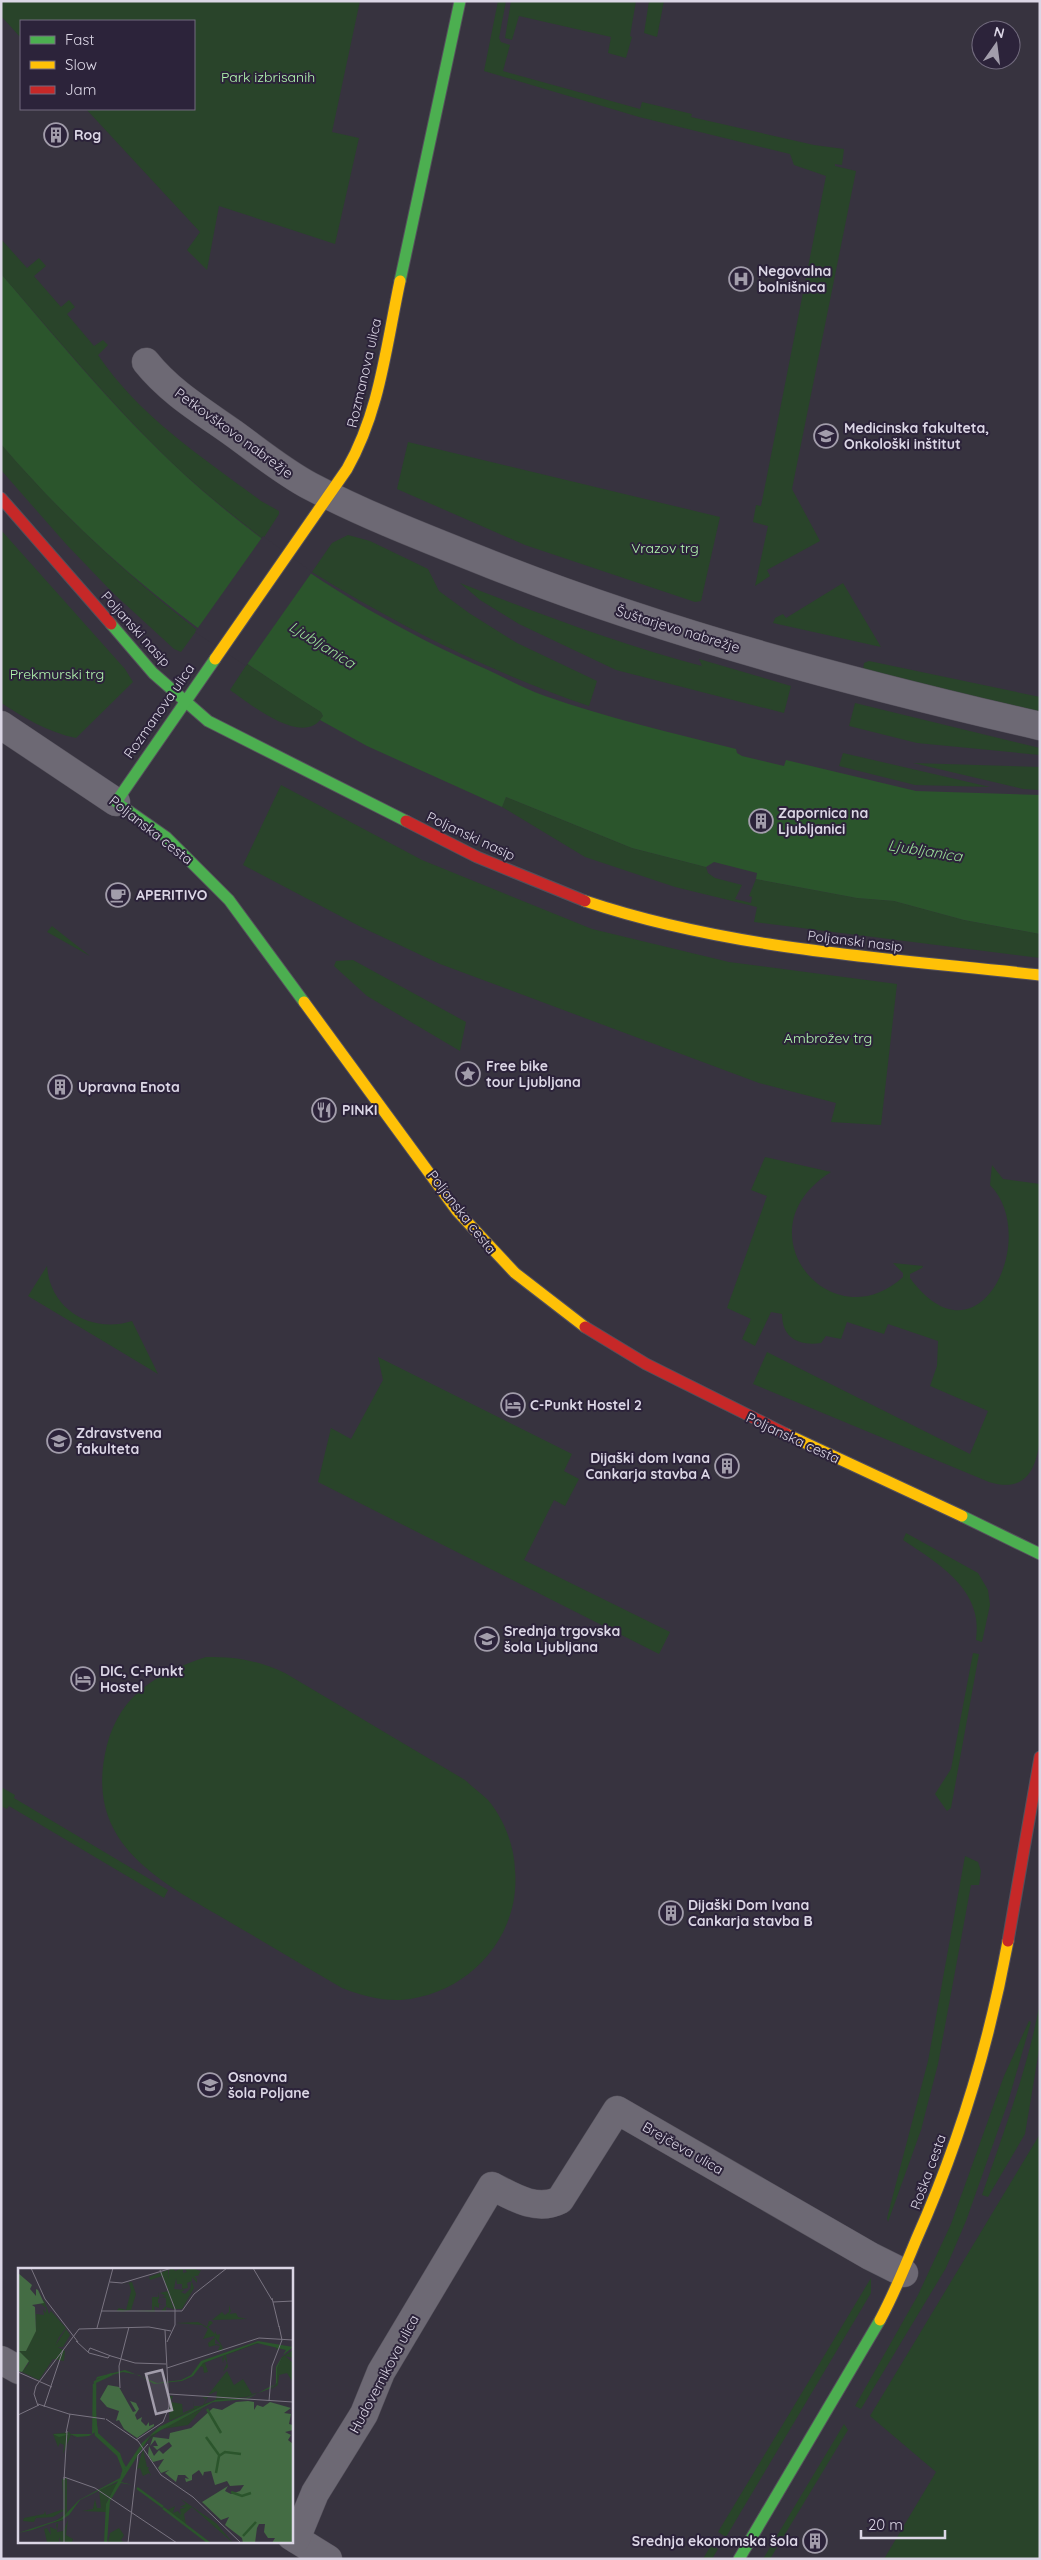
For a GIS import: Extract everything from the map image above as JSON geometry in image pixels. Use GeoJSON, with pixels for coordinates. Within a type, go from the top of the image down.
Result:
{"type":"FeatureCollection","features":[{"type":"Feature","properties":{"kind":"street","name":"Rozmanova ulica"},"geometry":{"type":"LineString","coordinates":[[116,802],[184,701],[356,456],[372,418],[460,1]]}},
{"type":"Feature","properties":{"kind":"street","name":"Petkovškovo nabrežje"},"geometry":{"type":"LineString","coordinates":[[146,362],[177,394],[294,477],[329,495]]}},
{"type":"Feature","properties":{"kind":"street","name":"Šuštarjevo nabrežje"},"geometry":{"type":"LineString","coordinates":[[329,495],[430,540],[568,594],[727,645],[937,703],[1040,726]]}},
{"type":"Feature","properties":{"kind":"street","name":"Poljanski nasip"},"geometry":{"type":"LineString","coordinates":[[1,498],[153,672],[208,721],[404,822],[567,896],[630,916],[767,945],[1040,976]]}},
{"type":"Feature","properties":{"kind":"street","name":"Poljanska cesta"},"geometry":{"type":"LineString","coordinates":[[1,725],[166,838],[229,900],[463,1218],[505,1265],[539,1295],[593,1334],[653,1369],[764,1424],[978,1522],[1040,1554]]}},
{"type":"Feature","properties":{"kind":"street","name":"Roška cesta"},"geometry":{"type":"LineString","coordinates":[[739,2559],[831,2405],[904,2273],[953,2150],[981,2061],[1000,1990],[1040,1757]]}},
{"type":"Feature","properties":{"kind":"street","name":"Brejčeva ulica"},"geometry":{"type":"LineString","coordinates":[[492,2186],[535,2204],[545,2205],[560,2200],[580,2172],[617,2110],[870,2256],[904,2273]]}},
{"type":"Feature","properties":{"kind":"street","name":"Hudovernikova ulica"},"geometry":{"type":"LineString","coordinates":[[294,2538],[315,2493],[364,2414],[381,2372],[492,2186]]}},
{"type":"Feature","properties":{"kind":"street"},"geometry":{"type":"LineString","coordinates":[[1,2360],[18,2369]]}},
{"type":"Feature","properties":{"kind":"street"},"geometry":{"type":"LineString","coordinates":[[294,2538],[328,2559]]}},
{"type":"Feature","properties":{"kind":"green space","name":"Park izbrisanih"},"geometry":{"type":"Polygon","coordinates":[[[1,1],[360,1],[332,132],[359,138],[335,244],[219,206],[207,270],[187,250],[200,232],[87,110],[195,110],[195,20],[20,20],[20,37],[1,16],[1,1]]]}},
{"type":"Feature","properties":{"kind":"green space"},"geometry":{"type":"Polygon","coordinates":[[[498,1],[506,1],[499,38],[501,42],[510,45],[503,71],[640,109],[642,102],[692,114],[691,117],[814,145],[844,149],[842,165],[835,164],[835,166],[856,171],[792,489],[820,541],[767,570],[770,576],[755,586],[768,526],[753,522],[756,505],[761,506],[826,176],[794,165],[790,154],[639,117],[484,71],[498,1]]]}},
{"type":"Feature","properties":{"kind":"green space"},"geometry":{"type":"Polygon","coordinates":[[[511,1],[636,1],[630,36],[632,37],[626,58],[608,53],[611,37],[519,16],[512,40],[505,38],[511,1]]]}},
{"type":"Feature","properties":{"kind":"green space"},"geometry":{"type":"Polygon","coordinates":[[[649,1],[664,1],[657,37],[644,33],[649,1]]]}},
{"type":"Feature","properties":{"kind":"green space"},"geometry":{"type":"Polygon","coordinates":[[[1,239],[27,268],[39,258],[46,266],[34,276],[61,307],[69,300],[75,307],[67,314],[94,346],[103,340],[108,345],[98,355],[133,398],[152,417],[261,501],[279,511],[263,539],[227,511],[170,461],[147,439],[83,369],[1,274],[1,239]]]}},
{"type":"Feature","properties":{"kind":"green space","name":"Vrazov trg"},"geometry":{"type":"Polygon","coordinates":[[[408,442],[720,517],[701,601],[695,602],[525,545],[397,489],[408,442]]]}},
{"type":"Feature","properties":{"kind":"green space"},"geometry":{"type":"Polygon","coordinates":[[[1,444],[23,470],[94,542],[197,630],[181,652],[174,649],[112,592],[66,544],[1,470],[1,444]]]}},
{"type":"Feature","properties":{"kind":"green space","name":"Prekmurski trg"},"geometry":{"type":"Polygon","coordinates":[[[1,530],[125,669],[133,682],[76,738],[46,728],[1,703],[1,530]]]}},
{"type":"Feature","properties":{"kind":"green space"},"geometry":{"type":"Polygon","coordinates":[[[348,535],[370,541],[428,569],[439,591],[469,613],[517,643],[597,681],[589,706],[517,679],[447,647],[378,611],[312,572],[332,543],[348,535]]]}},
{"type":"Feature","properties":{"kind":"green space"},"geometry":{"type":"Polygon","coordinates":[[[460,583],[640,648],[702,666],[699,659],[791,686],[784,713],[616,670],[519,624],[480,600],[460,583]]]}},
{"type":"Feature","properties":{"kind":"green space"},"geometry":{"type":"Polygon","coordinates":[[[843,583],[881,647],[773,623],[775,618],[783,614],[786,618],[843,583]]]}},
{"type":"Feature","properties":{"kind":"green space"},"geometry":{"type":"Polygon","coordinates":[[[869,661],[1040,697],[1040,714],[863,670],[864,663],[869,661]]]}},
{"type":"Feature","properties":{"kind":"green space"},"geometry":{"type":"Polygon","coordinates":[[[247,664],[321,712],[323,716],[314,725],[303,728],[290,726],[263,713],[230,690],[247,664]]]}},
{"type":"Feature","properties":{"kind":"green space"},"geometry":{"type":"Polygon","coordinates":[[[855,703],[1040,748],[1040,755],[917,743],[849,726],[855,703]]]}},
{"type":"Feature","properties":{"kind":"green space"},"geometry":{"type":"Polygon","coordinates":[[[843,753],[990,787],[915,785],[839,766],[843,753]]]}},
{"type":"Feature","properties":{"kind":"green space"},"geometry":{"type":"Polygon","coordinates":[[[913,763],[1040,767],[1040,790],[1023,789],[913,763]]]}},
{"type":"Feature","properties":{"kind":"green space","name":"Ambrožev trg"},"geometry":{"type":"Polygon","coordinates":[[[281,785],[422,860],[592,929],[729,962],[897,984],[881,1125],[831,1122],[836,1103],[759,1083],[440,964],[361,927],[243,865],[281,785]]]}},
{"type":"Feature","properties":{"kind":"green space"},"geometry":{"type":"Polygon","coordinates":[[[506,797],[632,848],[706,867],[708,873],[715,878],[742,885],[735,899],[751,903],[752,897],[749,896],[756,879],[857,898],[894,901],[964,920],[1040,934],[1040,958],[754,922],[757,907],[675,887],[585,857],[502,807],[506,797]]]}},
{"type":"Feature","properties":{"kind":"green space"},"geometry":{"type":"Polygon","coordinates":[[[52,926],[90,956],[47,932],[52,926]]]}},
{"type":"Feature","properties":{"kind":"green space"},"geometry":{"type":"Polygon","coordinates":[[[353,960],[466,1022],[460,1051],[367,996],[334,966],[336,961],[353,960]]]}},
{"type":"Feature","properties":{"kind":"green space"},"geometry":{"type":"Polygon","coordinates":[[[765,1157],[831,1172],[804,1196],[793,1222],[794,1248],[805,1271],[824,1288],[848,1297],[875,1294],[903,1277],[903,1273],[893,1263],[923,1266],[910,1274],[910,1278],[935,1303],[959,1310],[979,1303],[995,1286],[1005,1262],[1009,1234],[1004,1207],[990,1185],[992,1165],[1003,1179],[1040,1184],[1040,1439],[1032,1470],[1020,1482],[1001,1485],[989,1482],[753,1384],[767,1352],[970,1454],[988,1411],[930,1386],[937,1366],[938,1341],[888,1324],[884,1334],[847,1322],[841,1339],[826,1336],[821,1343],[813,1344],[799,1342],[794,1339],[785,1330],[782,1314],[771,1312],[755,1346],[742,1339],[751,1319],[727,1308],[767,1196],[751,1190],[765,1157]]]}},
{"type":"Feature","properties":{"kind":"green space"},"geometry":{"type":"Polygon","coordinates":[[[47,1266],[50,1282],[56,1295],[76,1315],[88,1321],[102,1324],[132,1321],[158,1374],[28,1296],[47,1266]]]}},
{"type":"Feature","properties":{"kind":"green space"},"geometry":{"type":"Polygon","coordinates":[[[378,1357],[572,1454],[564,1471],[579,1479],[565,1506],[554,1500],[524,1560],[670,1632],[659,1654],[318,1482],[331,1428],[351,1439],[383,1380],[378,1357]]]}},
{"type":"Feature","properties":{"kind":"green space"},"geometry":{"type":"Polygon","coordinates":[[[906,1533],[978,1573],[988,1590],[990,1605],[982,1642],[976,1640],[977,1622],[973,1607],[966,1593],[944,1569],[903,1540],[906,1533]]]}},
{"type":"Feature","properties":{"kind":"green space"},"geometry":{"type":"Polygon","coordinates":[[[973,1653],[979,1654],[951,1808],[947,1811],[935,1794],[951,1769],[973,1653]]]}},
{"type":"Feature","properties":{"kind":"green space"},"geometry":{"type":"Polygon","coordinates":[[[206,1657],[246,1660],[285,1673],[465,1780],[494,1807],[507,1833],[513,1851],[515,1895],[509,1918],[499,1939],[485,1958],[468,1974],[448,1987],[425,1996],[401,2000],[378,1998],[349,1991],[176,1890],[152,1873],[132,1854],[116,1833],[106,1808],[102,1779],[107,1745],[113,1727],[132,1699],[157,1678],[206,1657]]]}},
{"type":"Feature","properties":{"kind":"green space"},"geometry":{"type":"Polygon","coordinates":[[[1,1787],[15,1795],[14,1798],[168,1890],[164,1898],[9,1806],[7,1809],[1,1806],[1,1787]]]}},
{"type":"Feature","properties":{"kind":"green space"},"geometry":{"type":"Polygon","coordinates":[[[965,1856],[978,1862],[981,1871],[979,1885],[971,1885],[938,2064],[921,2130],[888,2222],[887,2218],[928,2061],[965,1856]]]}},
{"type":"Feature","properties":{"kind":"green space"},"geometry":{"type":"Polygon","coordinates":[[[1040,2002],[1040,2044],[1025,2134],[988,2197],[982,2195],[1022,2075],[1040,2002]]]}},
{"type":"Feature","properties":{"kind":"green space"},"geometry":{"type":"Polygon","coordinates":[[[1029,2021],[1031,2022],[1008,2102],[966,2221],[946,2268],[861,2409],[855,2406],[918,2295],[951,2224],[1004,2076],[1029,2021]]]}},
{"type":"Feature","properties":{"kind":"green space"},"geometry":{"type":"Polygon","coordinates":[[[1040,2134],[1040,2559],[884,2559],[936,2472],[870,2416],[1040,2134]]]}},
{"type":"Feature","properties":{"kind":"green space"},"geometry":{"type":"Polygon","coordinates":[[[871,2278],[871,2293],[726,2537],[718,2532],[871,2278]]]}},
{"type":"Feature","properties":{"kind":"green space"},"geometry":{"type":"Polygon","coordinates":[[[844,2424],[848,2430],[770,2559],[763,2559],[844,2424]]]}},
{"type":"Feature","properties":{"kind":"green space"},"geometry":{"type":"Polygon","coordinates":[[[711,2545],[718,2549],[712,2559],[703,2559],[711,2545]]]}},
{"type":"Feature","properties":{"kind":"water","name":"Ljubljanica"},"geometry":{"type":"Polygon","coordinates":[[[1,274],[104,393],[187,477],[248,528],[313,575],[346,596],[416,635],[516,684],[545,696],[616,718],[736,749],[737,753],[742,756],[784,766],[786,760],[916,791],[1040,795],[1040,934],[964,920],[894,901],[857,898],[756,879],[757,873],[714,862],[706,867],[632,848],[506,797],[502,807],[367,746],[320,720],[323,716],[321,712],[233,654],[150,591],[74,522],[1,444],[1,274]]]}},
{"type":"Feature","properties":{"kind":"pier"},"geometry":{"type":"Polygon","coordinates":[[[263,536],[312,572],[246,666],[195,632],[263,536]]]}},
{"type":"Feature","properties":{"kind":"traffic: fast"},"geometry":{"type":"LineString","coordinates":[[400,281],[460,1]]}},
{"type":"Feature","properties":{"kind":"traffic: fast"},"geometry":{"type":"LineString","coordinates":[[111,624],[153,673],[208,721],[406,821]]}},
{"type":"Feature","properties":{"kind":"traffic: fast"},"geometry":{"type":"LineString","coordinates":[[215,659],[116,802],[166,837],[229,900],[304,1002]]}},
{"type":"Feature","properties":{"kind":"traffic: fast"},"geometry":{"type":"LineString","coordinates":[[962,1516],[1040,1554]]}},
{"type":"Feature","properties":{"kind":"traffic: fast"},"geometry":{"type":"LineString","coordinates":[[739,2559],[880,2320]]}},
{"type":"Feature","properties":{"kind":"traffic: slow"},"geometry":{"type":"LineString","coordinates":[[215,659],[347,469],[358,447],[375,401],[381,378],[400,281]]}},
{"type":"Feature","properties":{"kind":"traffic: slow"},"geometry":{"type":"LineString","coordinates":[[585,901],[640,918],[696,931],[753,941],[867,957],[1040,975]]}},
{"type":"Feature","properties":{"kind":"traffic: slow"},"geometry":{"type":"LineString","coordinates":[[304,1002],[457,1211],[515,1273],[585,1327]]}},
{"type":"Feature","properties":{"kind":"traffic: slow"},"geometry":{"type":"LineString","coordinates":[[786,1434],[962,1516]]}},
{"type":"Feature","properties":{"kind":"traffic: slow"},"geometry":{"type":"LineString","coordinates":[[880,2320],[932,2204],[959,2130],[992,2018],[1008,1941]]}},
{"type":"Feature","properties":{"kind":"traffic: jam"},"geometry":{"type":"LineString","coordinates":[[1,498],[111,624]]}},
{"type":"Feature","properties":{"kind":"traffic: jam"},"geometry":{"type":"LineString","coordinates":[[406,821],[477,857],[585,901]]}},
{"type":"Feature","properties":{"kind":"traffic: jam"},"geometry":{"type":"LineString","coordinates":[[585,1327],[646,1364],[786,1434]]}},
{"type":"Feature","properties":{"kind":"traffic: jam"},"geometry":{"type":"LineString","coordinates":[[1008,1941],[1040,1757]]}},
{"type":"Feature","properties":{"kind":"place","name":"Rog"},"geometry":{"type":"Point","coordinates":[56,135]}},
{"type":"Feature","properties":{"kind":"place","name":"Negovalna bolnišnica"},"geometry":{"type":"Point","coordinates":[741,279]}},
{"type":"Feature","properties":{"kind":"place","name":"Medicinska fakulteta, Onkološki inštitut"},"geometry":{"type":"Point","coordinates":[826,436]}},
{"type":"Feature","properties":{"kind":"place","name":"Zapornica na Ljubljanici"},"geometry":{"type":"Point","coordinates":[761,821]}},
{"type":"Feature","properties":{"kind":"place","name":"APERITIVO"},"geometry":{"type":"Point","coordinates":[118,895]}},
{"type":"Feature","properties":{"kind":"place","name":"Free bike tour Ljubljana"},"geometry":{"type":"Point","coordinates":[468,1074]}},
{"type":"Feature","properties":{"kind":"place","name":"Upravna Enota"},"geometry":{"type":"Point","coordinates":[60,1087]}},
{"type":"Feature","properties":{"kind":"place","name":"PINKI"},"geometry":{"type":"Point","coordinates":[324,1110]}},
{"type":"Feature","properties":{"kind":"place","name":"C-Punkt Hostel 2"},"geometry":{"type":"Point","coordinates":[513,1405]}},
{"type":"Feature","properties":{"kind":"place","name":"Zdravstvena fakulteta"},"geometry":{"type":"Point","coordinates":[59,1441]}},
{"type":"Feature","properties":{"kind":"place","name":"Dijaški dom Ivana Cankarja stavba A"},"geometry":{"type":"Point","coordinates":[727,1466]}},
{"type":"Feature","properties":{"kind":"place","name":"Srednja trgovska šola Ljubljana"},"geometry":{"type":"Point","coordinates":[487,1639]}},
{"type":"Feature","properties":{"kind":"place","name":"DIC, C-Punkt Hostel"},"geometry":{"type":"Point","coordinates":[83,1679]}},
{"type":"Feature","properties":{"kind":"place","name":"Dijaški Dom Ivana Cankarja stavba B"},"geometry":{"type":"Point","coordinates":[671,1913]}},
{"type":"Feature","properties":{"kind":"place","name":"Osnovna šola Poljane"},"geometry":{"type":"Point","coordinates":[210,2085]}},
{"type":"Feature","properties":{"kind":"place","name":"Srednja ekonomska šola"},"geometry":{"type":"Point","coordinates":[815,2541]}}]}
